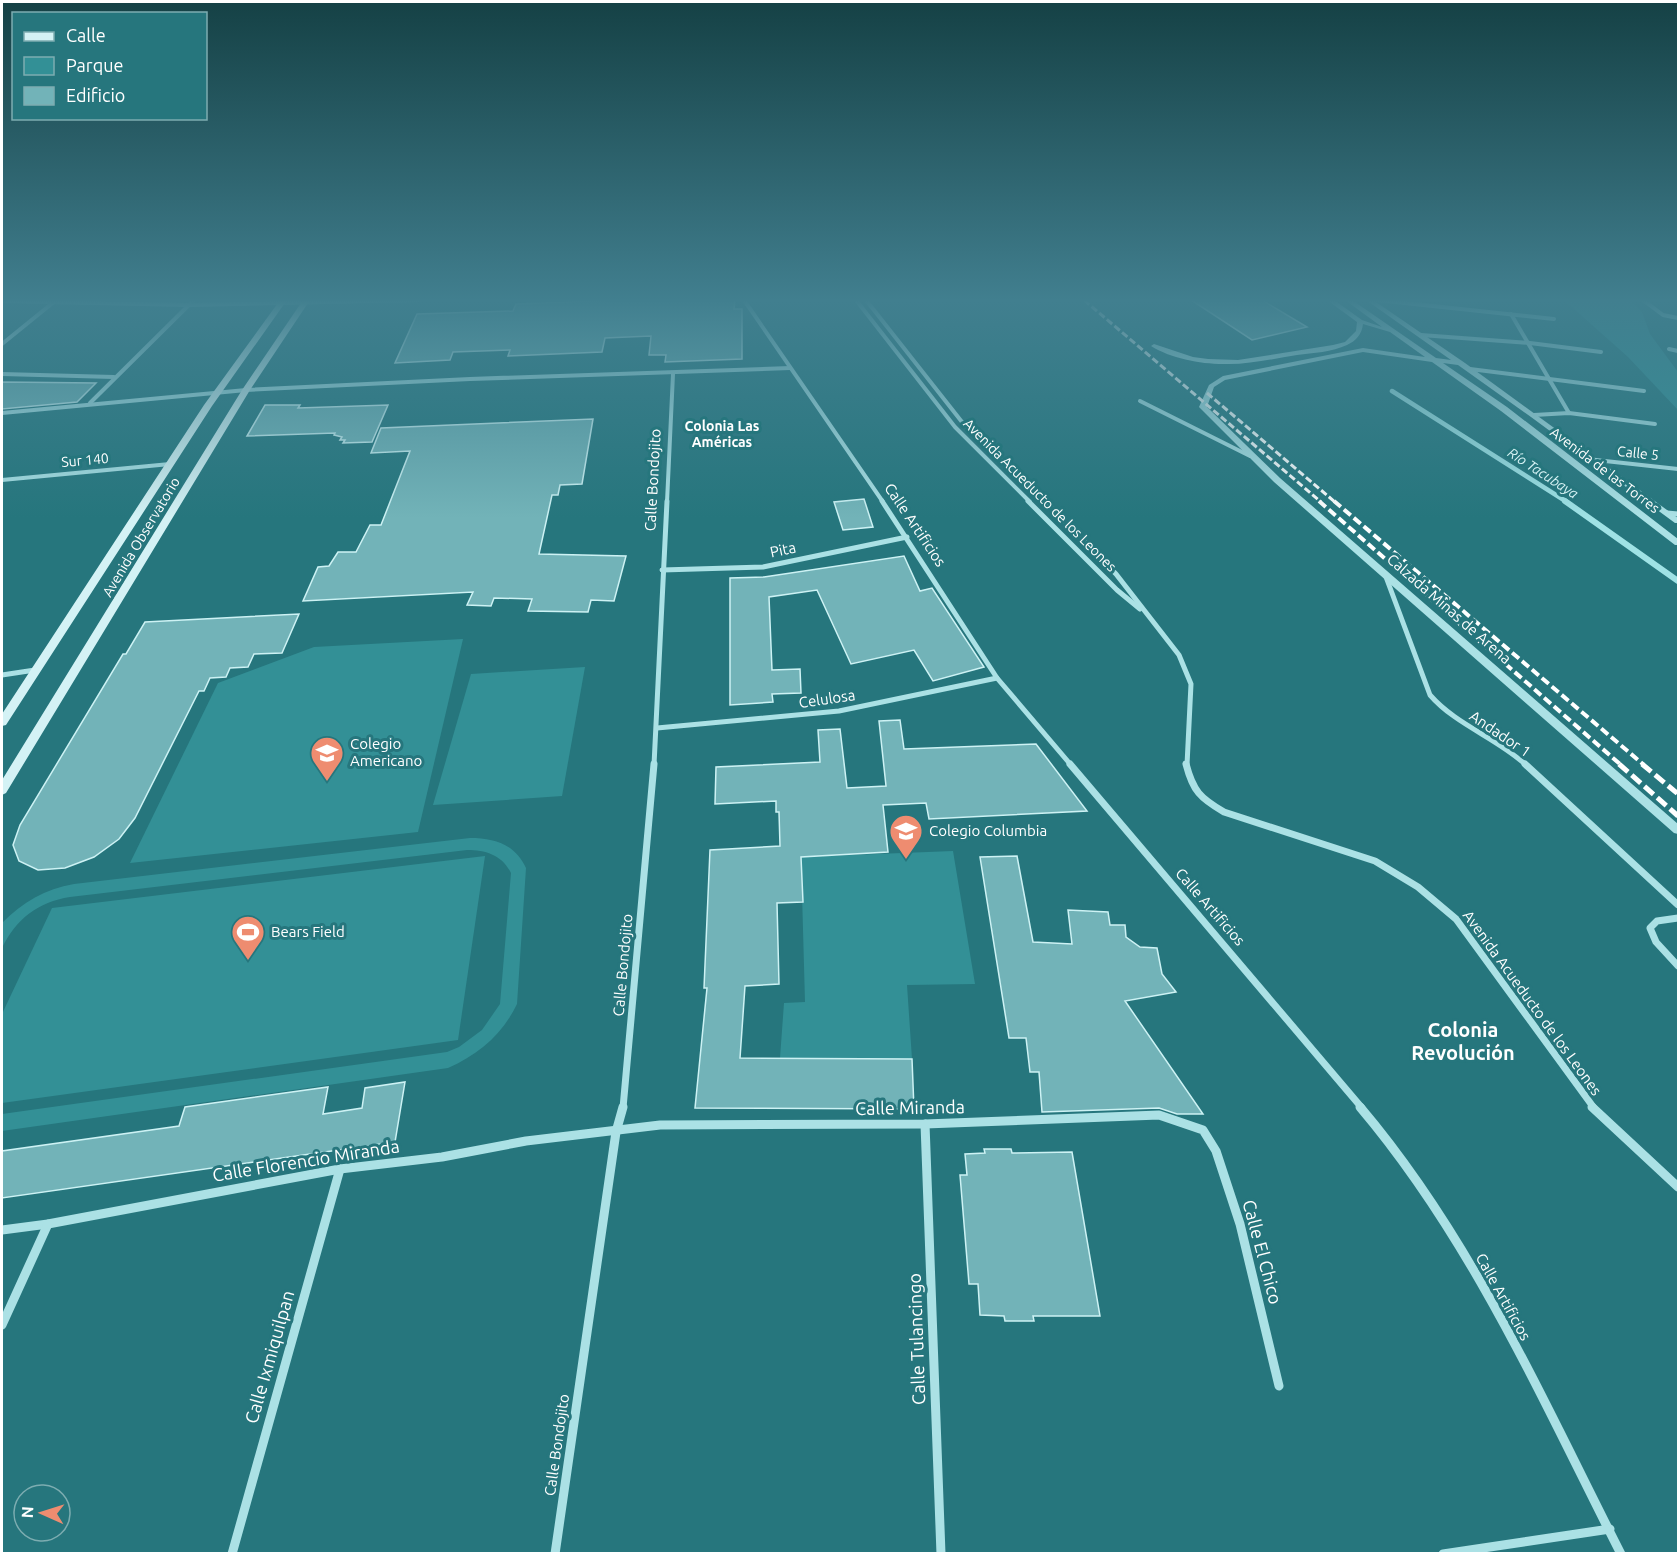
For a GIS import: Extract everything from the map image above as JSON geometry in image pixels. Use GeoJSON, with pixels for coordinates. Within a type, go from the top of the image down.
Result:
{"type":"FeatureCollection","features":[{"type":"Feature","properties":{"kind":"main road","name":"Avenida Observatorio"},"geometry":{"type":"LineString","coordinates":[[2,722],[230,373]]}},
{"type":"Feature","properties":{"kind":"main road","name":"Avenida Observatorio"},"geometry":{"type":"LineString","coordinates":[[2,790],[258,373]]}},
{"type":"Feature","properties":{"kind":"street"},"geometry":{"type":"LineString","coordinates":[[90,404],[119,373]]}},
{"type":"Feature","properties":{"kind":"street"},"geometry":{"type":"LineString","coordinates":[[2,413],[246,390],[470,379],[701,373]]}},
{"type":"Feature","properties":{"kind":"street","name":"Calle Artificios"},"geometry":{"type":"LineString","coordinates":[[793,373],[908,537],[997,678],[1375,1124],[1440,1216],[1490,1298],[1621,1554]]}},
{"type":"Feature","properties":{"kind":"street","name":"Avenida Acueducto de los Leones"},"geometry":{"type":"LineString","coordinates":[[913,373],[955,427],[1117,590],[1148,615]]}},
{"type":"Feature","properties":{"kind":"street","name":"Avenida Acueducto de los Leones"},"geometry":{"type":"LineString","coordinates":[[923,373],[962,422],[1069,524],[1116,574],[1179,655],[1191,684],[1186,762],[1191,784],[1204,800],[1224,812],[1375,861],[1397,872],[1438,902],[1456,919],[1588,1103],[1678,1187]]}},
{"type":"Feature","properties":{"kind":"street","name":"Calzada Minas de Arena"},"geometry":{"type":"LineString","coordinates":[[1250,373],[1223,378],[1211,386],[1203,407],[1253,457],[1678,830]]}},
{"type":"Feature","properties":{"kind":"street","name":"Avenida de las Torres"},"geometry":{"type":"LineString","coordinates":[[1453,373],[1678,543]]}},
{"type":"Feature","properties":{"kind":"street","name":"Avenida de las Torres"},"geometry":{"type":"LineString","coordinates":[[1475,373],[1678,521]]}},
{"type":"Feature","properties":{"kind":"street"},"geometry":{"type":"LineString","coordinates":[[1501,373],[1644,391]]}},
{"type":"Feature","properties":{"kind":"street"},"geometry":{"type":"LineString","coordinates":[[1545,373],[1569,413]]}},
{"type":"Feature","properties":{"kind":"street"},"geometry":{"type":"LineString","coordinates":[[2,374],[114,377]]}},
{"type":"Feature","properties":{"kind":"street","name":"Calle Bondojito"},"geometry":{"type":"LineString","coordinates":[[555,1554],[616,1132],[625,1100],[657,728],[662,570],[673,374]]}},
{"type":"Feature","properties":{"kind":"street"},"geometry":{"type":"LineString","coordinates":[[1140,401],[1253,457]]}},
{"type":"Feature","properties":{"kind":"street"},"geometry":{"type":"LineString","coordinates":[[1534,415],[1569,413],[1655,424]]}},
{"type":"Feature","properties":{"kind":"street","name":"Calle 5"},"geometry":{"type":"LineString","coordinates":[[1596,460],[1678,469]]}},
{"type":"Feature","properties":{"kind":"street","name":"Sur 140"},"geometry":{"type":"LineString","coordinates":[[2,480],[170,464]]}},
{"type":"Feature","properties":{"kind":"street"},"geometry":{"type":"LineString","coordinates":[[1667,513],[1678,514]]}},
{"type":"Feature","properties":{"kind":"street","name":"Pita"},"geometry":{"type":"LineString","coordinates":[[662,570],[763,567],[908,537]]}},
{"type":"Feature","properties":{"kind":"street","name":"Andador 1"},"geometry":{"type":"LineString","coordinates":[[1385,573],[1430,695],[1441,708],[1514,754],[1678,905]]}},
{"type":"Feature","properties":{"kind":"street"},"geometry":{"type":"LineString","coordinates":[[2,675],[35,670]]}},
{"type":"Feature","properties":{"kind":"street","name":"Celulosa"},"geometry":{"type":"LineString","coordinates":[[657,728],[839,711],[997,678]]}},
{"type":"Feature","properties":{"kind":"street"},"geometry":{"type":"LineString","coordinates":[[1678,918],[1658,921],[1650,928],[1656,942],[1678,966]]}},
{"type":"Feature","properties":{"kind":"street","name":"Calle Miranda"},"geometry":{"type":"LineString","coordinates":[[616,1132],[660,1125],[925,1124],[1159,1115],[1203,1130]]}},
{"type":"Feature","properties":{"kind":"street","name":"Calle Tulancingo"},"geometry":{"type":"LineString","coordinates":[[925,1124],[941,1554]]}},
{"type":"Feature","properties":{"kind":"street","name":"Calle El Chico"},"geometry":{"type":"LineString","coordinates":[[1203,1130],[1216,1151],[1240,1224],[1279,1386]]}},
{"type":"Feature","properties":{"kind":"street","name":"Calle Florencio Miranda"},"geometry":{"type":"LineString","coordinates":[[2,1230],[48,1224],[340,1169],[442,1156],[526,1141],[616,1132]]}},
{"type":"Feature","properties":{"kind":"street","name":"Calle Ixmiquilpan"},"geometry":{"type":"LineString","coordinates":[[232,1554],[340,1169]]}},
{"type":"Feature","properties":{"kind":"street"},"geometry":{"type":"LineString","coordinates":[[2,1325],[48,1224]]}},
{"type":"Feature","properties":{"kind":"street"},"geometry":{"type":"LineString","coordinates":[[1443,1554],[1610,1529]]}},
{"type":"Feature","properties":{"kind":"green space"},"geometry":{"type":"Polygon","coordinates":[[[1643,373],[1678,373],[1678,410],[1643,373]]]}},
{"type":"Feature","properties":{"kind":"green space"},"geometry":{"type":"Polygon","coordinates":[[[463,639],[418,832],[130,863],[218,683],[314,647],[463,639]]]}},
{"type":"Feature","properties":{"kind":"green space"},"geometry":{"type":"Polygon","coordinates":[[[585,667],[562,796],[433,805],[471,674],[585,667]]]}},
{"type":"Feature","properties":{"kind":"green space"},"geometry":{"type":"Polygon","coordinates":[[[470,838],[487,839],[503,844],[516,853],[526,868],[517,1004],[497,1034],[480,1050],[448,1068],[2,1131],[2,1114],[447,1052],[459,1047],[482,1030],[500,1004],[511,873],[503,862],[493,855],[467,850],[70,897],[48,903],[21,920],[2,948],[2,923],[26,903],[53,889],[74,884],[470,838]]]}},
{"type":"Feature","properties":{"kind":"green space"},"geometry":{"type":"Polygon","coordinates":[[[953,851],[975,984],[907,985],[912,1059],[780,1058],[784,1003],[805,1002],[801,857],[953,851]]]}},
{"type":"Feature","properties":{"kind":"green space","name":"Bears Field"},"geometry":{"type":"Polygon","coordinates":[[[485,856],[458,1040],[2,1103],[2,1014],[52,908],[485,856]]]}},
{"type":"Feature","properties":{"kind":"building"},"geometry":{"type":"Polygon","coordinates":[[[2,382],[96,383],[77,402],[2,409],[2,382]]]}},
{"type":"Feature","properties":{"kind":"building"},"geometry":{"type":"Polygon","coordinates":[[[265,405],[300,405],[298,408],[388,405],[372,442],[343,443],[345,440],[340,440],[342,437],[334,435],[335,433],[247,436],[265,405]]]}},
{"type":"Feature","properties":{"kind":"building"},"geometry":{"type":"Polygon","coordinates":[[[593,419],[582,484],[560,485],[558,495],[552,495],[539,554],[626,556],[614,601],[591,600],[588,612],[528,611],[532,599],[494,598],[491,606],[467,605],[473,592],[303,601],[318,567],[329,566],[338,552],[356,552],[370,525],[381,525],[410,451],[371,453],[381,428],[593,419]]]}},
{"type":"Feature","properties":{"kind":"building"},"geometry":{"type":"Polygon","coordinates":[[[864,499],[873,527],[843,530],[834,502],[864,499]]]}},
{"type":"Feature","properties":{"kind":"building"},"geometry":{"type":"Polygon","coordinates":[[[904,556],[920,591],[932,588],[984,667],[933,681],[914,650],[851,664],[817,590],[769,597],[772,670],[800,669],[801,693],[772,694],[773,702],[730,705],[730,578],[764,577],[904,556]]]}},
{"type":"Feature","properties":{"kind":"building"},"geometry":{"type":"Polygon","coordinates":[[[299,614],[282,653],[254,654],[248,667],[230,668],[226,677],[210,678],[204,691],[199,691],[135,818],[119,839],[94,857],[65,868],[38,870],[19,861],[13,845],[20,825],[123,654],[126,654],[145,622],[299,614]]]}},
{"type":"Feature","properties":{"kind":"building"},"geometry":{"type":"Polygon","coordinates":[[[900,720],[904,749],[1036,744],[1087,811],[929,819],[926,803],[883,805],[888,852],[801,857],[803,902],[777,903],[779,984],[745,986],[740,1058],[912,1059],[914,1109],[695,1108],[707,988],[704,988],[710,850],[780,846],[779,812],[776,812],[776,801],[715,804],[716,767],[820,762],[818,730],[840,729],[847,788],[886,786],[879,721],[900,720]]]}},
{"type":"Feature","properties":{"kind":"building"},"geometry":{"type":"Polygon","coordinates":[[[1017,856],[1033,942],[1072,944],[1068,910],[1108,912],[1110,925],[1125,925],[1126,937],[1140,947],[1157,948],[1162,974],[1176,992],[1125,1001],[1203,1114],[1177,1114],[1159,1108],[1042,1112],[1039,1072],[1030,1072],[1026,1038],[1009,1038],[980,857],[1017,856]]]}},
{"type":"Feature","properties":{"kind":"building"},"geometry":{"type":"Polygon","coordinates":[[[405,1082],[395,1142],[2,1198],[2,1151],[179,1126],[185,1107],[328,1087],[323,1114],[362,1108],[365,1088],[405,1082]]]}},
{"type":"Feature","properties":{"kind":"building"},"geometry":{"type":"Polygon","coordinates":[[[984,1149],[1011,1149],[1012,1153],[1072,1152],[1100,1316],[1033,1316],[1034,1321],[1005,1321],[1004,1316],[980,1315],[978,1284],[969,1284],[960,1175],[967,1175],[965,1154],[985,1153],[984,1149]]]}},
{"type":"Feature","properties":{"kind":"waterway","name":"Río Tacubaya"},"geometry":{"type":"LineString","coordinates":[[1392,391],[1567,502]]}},
{"type":"Feature","properties":{"kind":"waterway","name":"Río Tacubaya"},"geometry":{"type":"LineString","coordinates":[[1565,501],[1678,581]]}},
{"type":"Feature","properties":{"kind":"railway"},"geometry":{"type":"LineString","coordinates":[[1169,373],[1321,502]]}},
{"type":"Feature","properties":{"kind":"railway"},"geometry":{"type":"LineString","coordinates":[[1207,393],[1335,502]]}},
{"type":"Feature","properties":{"kind":"railway"},"geometry":{"type":"LineString","coordinates":[[1319,501],[1621,765]]}},
{"type":"Feature","properties":{"kind":"railway"},"geometry":{"type":"LineString","coordinates":[[1334,501],[1644,765]]}},
{"type":"Feature","properties":{"kind":"railway"},"geometry":{"type":"LineString","coordinates":[[1619,764],[1678,816]]}},
{"type":"Feature","properties":{"kind":"railway"},"geometry":{"type":"LineString","coordinates":[[1642,764],[1678,794]]}},
{"type":"Feature","properties":{"kind":"place","name":"Colegio Americano"},"geometry":{"type":"Point","coordinates":[327,782]}},
{"type":"Feature","properties":{"kind":"place","name":"Colegio Columbia"},"geometry":{"type":"Point","coordinates":[906,860]}},
{"type":"Feature","properties":{"kind":"place","name":"Bears Field"},"geometry":{"type":"Point","coordinates":[248,961]}},
{"type":"Feature","properties":{"kind":"district","name":"Colonia Las Américas"},"geometry":{"type":"Point","coordinates":[722,434]}},
{"type":"Feature","properties":{"kind":"district","name":"Colonia Revolución"},"geometry":{"type":"Point","coordinates":[1463,1042]}}]}
